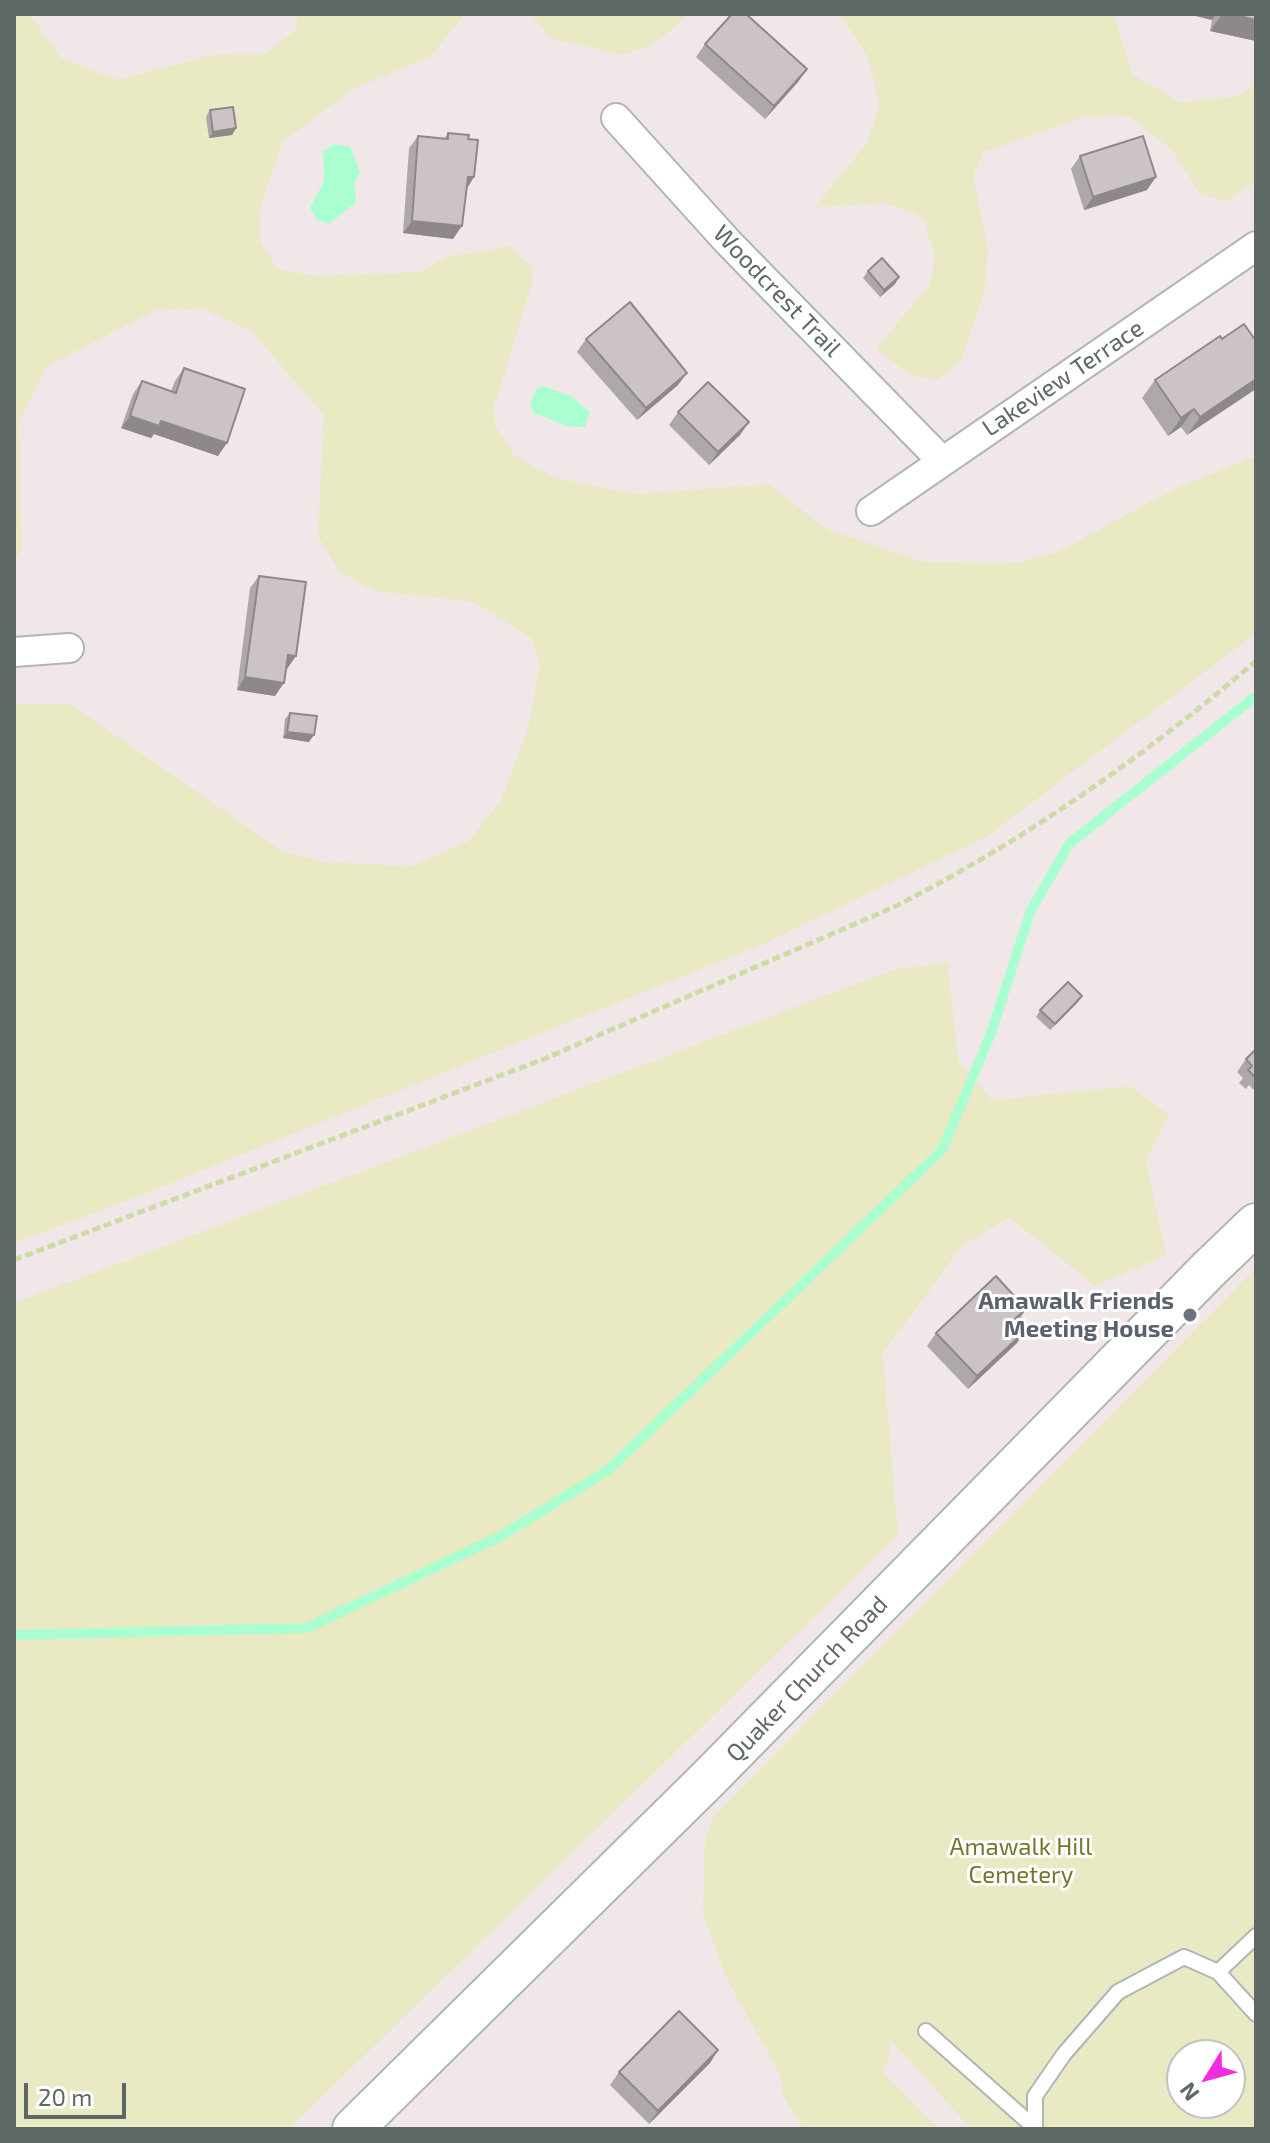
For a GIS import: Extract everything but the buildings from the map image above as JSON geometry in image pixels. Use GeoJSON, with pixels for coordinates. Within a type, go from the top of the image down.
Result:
{"type":"FeatureCollection","features":[{"type":"Feature","properties":{"kind":"street","name":"Woodcrest Trail"},"geometry":{"type":"LineString","coordinates":[[616,118],[728,242],[942,461]]}},
{"type":"Feature","properties":{"kind":"street","name":"Lakeview Terrace"},"geometry":{"type":"LineString","coordinates":[[871,511],[1256,246]]}},
{"type":"Feature","properties":{"kind":"street"},"geometry":{"type":"LineString","coordinates":[[14,652],[69,648]]}},
{"type":"Feature","properties":{"kind":"street","name":"Quaker Church Road"},"geometry":{"type":"LineString","coordinates":[[353,2129],[708,1779],[1256,1224]]}},
{"type":"Feature","properties":{"kind":"lane"},"geometry":{"type":"LineString","coordinates":[[1218,1972],[1256,1936]]}},
{"type":"Feature","properties":{"kind":"lane"},"geometry":{"type":"LineString","coordinates":[[1035,2129],[1035,2096],[1064,2054],[1118,1992],[1184,1957],[1218,1972],[1256,2014]]}},
{"type":"Feature","properties":{"kind":"lane"},"geometry":{"type":"LineString","coordinates":[[926,2031],[1035,2129]]}},
{"type":"Feature","properties":{"kind":"path"},"geometry":{"type":"LineString","coordinates":[[14,1260],[544,1059],[894,907],[961,871],[1058,810],[1149,748],[1256,661]]}},
{"type":"Feature","properties":{"kind":"green space"},"geometry":{"type":"Polygon","coordinates":[[[14,14],[30,14],[61,58],[118,80],[211,55],[265,54],[298,28],[296,14],[465,14],[430,57],[355,88],[283,141],[259,212],[260,241],[277,269],[314,276],[421,272],[446,257],[509,246],[533,268],[532,282],[493,411],[496,427],[515,456],[556,478],[633,494],[769,484],[826,529],[924,562],[1017,563],[1060,551],[1170,491],[1256,456],[1256,633],[988,836],[765,943],[129,1200],[14,1243],[14,704],[70,704],[282,851],[324,862],[412,866],[469,841],[501,800],[528,730],[540,664],[531,638],[474,602],[376,591],[339,572],[318,535],[324,415],[252,332],[202,308],[154,311],[47,366],[19,422],[21,549],[14,561],[14,14]]]}},
{"type":"Feature","properties":{"kind":"green space"},"geometry":{"type":"Polygon","coordinates":[[[531,14],[689,14],[652,46],[622,55],[551,38],[531,14]]]}},
{"type":"Feature","properties":{"kind":"green space"},"geometry":{"type":"Polygon","coordinates":[[[834,14],[1114,14],[1132,74],[1180,102],[1238,96],[1256,84],[1256,182],[1226,201],[1200,194],[1172,150],[1128,116],[1083,117],[984,152],[973,175],[988,249],[984,292],[961,361],[937,379],[910,375],[876,349],[930,284],[935,257],[924,218],[886,203],[815,207],[867,143],[880,105],[868,57],[844,20],[834,14]]]}},
{"type":"Feature","properties":{"kind":"green space"},"geometry":{"type":"Polygon","coordinates":[[[947,962],[958,1060],[992,1100],[1129,1086],[1169,1115],[1146,1161],[1166,1255],[1095,1286],[1009,1217],[962,1246],[883,1353],[898,1535],[289,2129],[14,2129],[14,1303],[896,969],[947,962]]]}},
{"type":"Feature","properties":{"kind":"green space","name":"Amawalk Hill Cemetery"},"geometry":{"type":"Polygon","coordinates":[[[1256,1268],[1256,2129],[971,2129],[891,2040],[889,2058],[883,2072],[939,2129],[803,2129],[784,2098],[779,2073],[726,1977],[703,1914],[705,1839],[714,1816],[1256,1268]]]}},
{"type":"Feature","properties":{"kind":"shaded area"},"geometry":{"type":"Polygon","coordinates":[[[334,144],[350,147],[360,172],[354,184],[356,202],[329,224],[317,220],[310,208],[324,181],[323,152],[334,144]]]}},
{"type":"Feature","properties":{"kind":"shaded area"},"geometry":{"type":"Polygon","coordinates":[[[543,386],[571,396],[590,412],[585,427],[570,427],[534,413],[530,405],[536,389],[543,386]]]}},
{"type":"Feature","properties":{"kind":"waterway"},"geometry":{"type":"LineString","coordinates":[[14,1635],[307,1628],[501,1536],[607,1471],[942,1150],[991,1033],[1031,910],[1070,843],[1256,696]]}},
{"type":"Feature","properties":{"kind":"place","name":"Amawalk Friends Meeting House"},"geometry":{"type":"Point","coordinates":[1190,1315]}}]}
